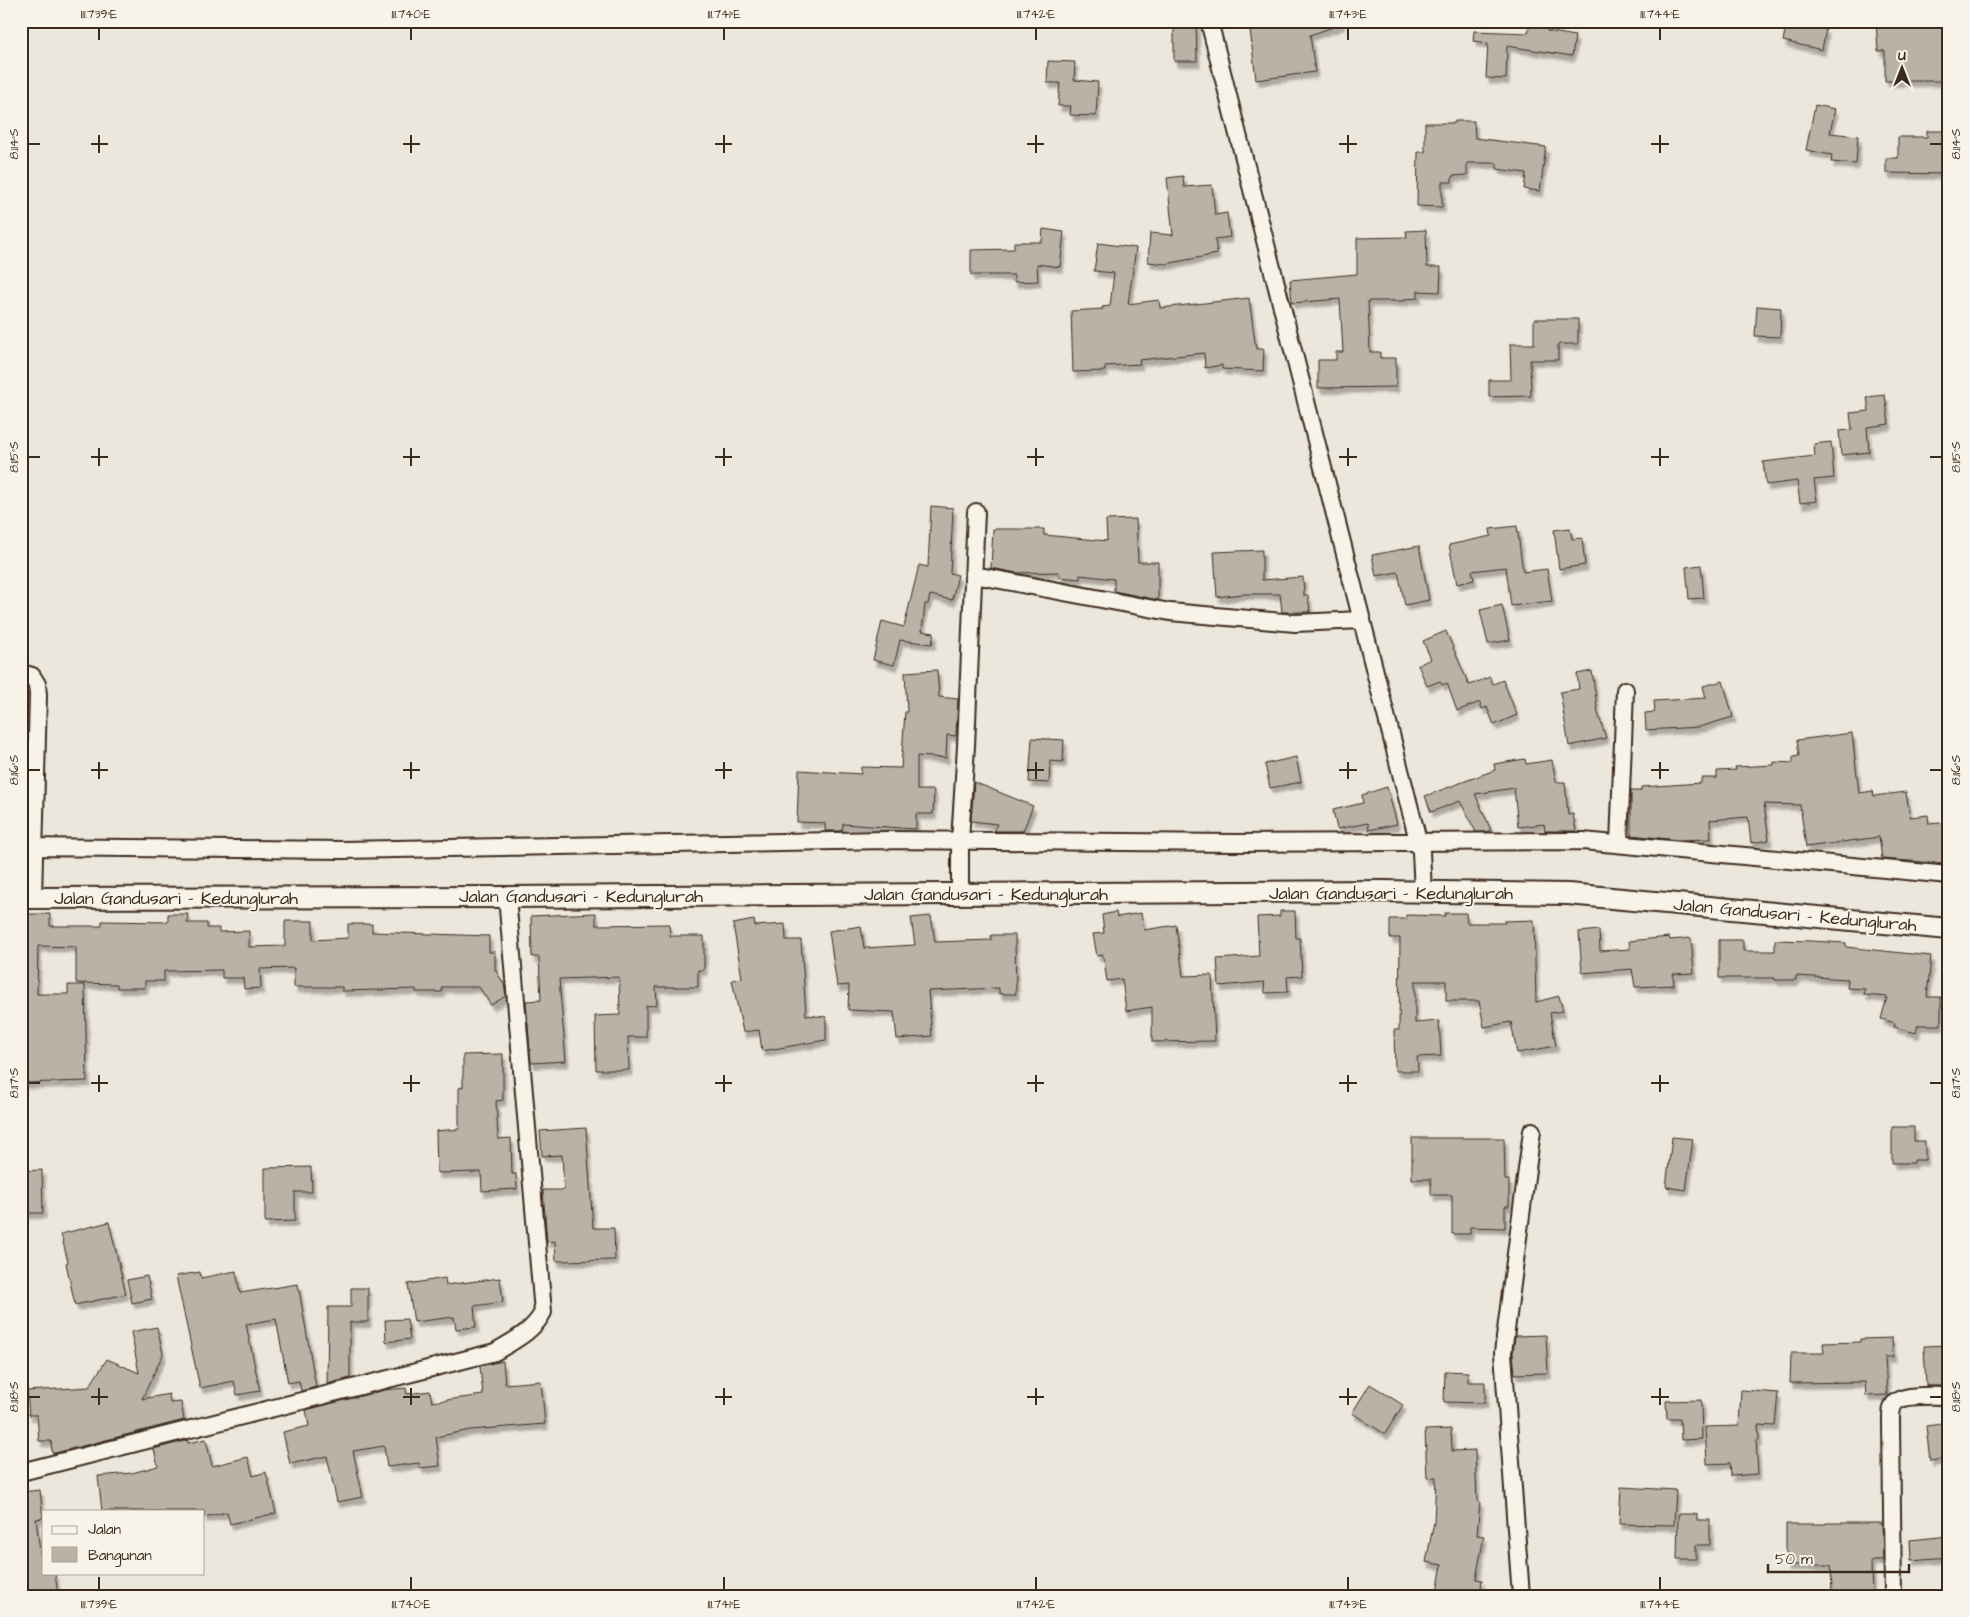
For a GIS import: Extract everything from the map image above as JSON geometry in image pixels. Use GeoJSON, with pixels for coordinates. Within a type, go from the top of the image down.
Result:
{"type":"FeatureCollection","features":[{"type":"Feature","properties":{"kind":"street"},"geometry":{"type":"LineString","coordinates":[[1209,21],[1420,847],[1422,882]]}},
{"type":"Feature","properties":{"kind":"street"},"geometry":{"type":"LineString","coordinates":[[960,885],[960,845],[976,512]]}},
{"type":"Feature","properties":{"kind":"street"},"geometry":{"type":"LineString","coordinates":[[974,576],[1170,612],[1295,623],[1362,620]]}},
{"type":"Feature","properties":{"kind":"street"},"geometry":{"type":"LineString","coordinates":[[21,673],[32,676],[37,684],[38,695],[31,851],[34,876],[27,898]]}},
{"type":"Feature","properties":{"kind":"street"},"geometry":{"type":"LineString","coordinates":[[1619,844],[1625,690]]}},
{"type":"Feature","properties":{"kind":"street"},"geometry":{"type":"LineString","coordinates":[[31,851],[342,850],[886,840],[960,845],[1420,847],[1583,841],[1949,875]]}},
{"type":"Feature","properties":{"kind":"street","name":"Jalan Gandusari - Kedunglurah"},"geometry":{"type":"LineString","coordinates":[[27,898],[507,897],[960,885],[1422,882],[1949,929]]}},
{"type":"Feature","properties":{"kind":"street"},"geometry":{"type":"LineString","coordinates":[[21,1472],[495,1352],[534,1326],[542,1312],[507,897]]}},
{"type":"Feature","properties":{"kind":"street"},"geometry":{"type":"LineString","coordinates":[[1521,1596],[1503,1353],[1532,1131]]}},
{"type":"Feature","properties":{"kind":"street"},"geometry":{"type":"LineString","coordinates":[[1893,1596],[1891,1423],[1893,1406],[1896,1401],[1906,1398],[1949,1396]]}},
{"type":"Feature","properties":{"kind":"building"},"geometry":{"type":"Polygon","coordinates":[[[1174,21],[1196,21],[1197,61],[1174,61],[1174,21]]]}},
{"type":"Feature","properties":{"kind":"building"},"geometry":{"type":"Polygon","coordinates":[[[1249,21],[1341,21],[1342,24],[1310,35],[1315,72],[1256,80],[1249,21]]]}},
{"type":"Feature","properties":{"kind":"building"},"geometry":{"type":"Polygon","coordinates":[[[1530,21],[1549,21],[1547,31],[1575,36],[1572,56],[1507,46],[1506,79],[1486,78],[1488,43],[1473,41],[1474,31],[1528,33],[1530,21]]]}},
{"type":"Feature","properties":{"kind":"building"},"geometry":{"type":"Polygon","coordinates":[[[1787,21],[1808,21],[1807,25],[1826,29],[1822,50],[1783,41],[1787,21]]]}},
{"type":"Feature","properties":{"kind":"building"},"geometry":{"type":"Polygon","coordinates":[[[1876,21],[1949,21],[1946,81],[1885,81],[1885,51],[1878,51],[1876,21]]]}},
{"type":"Feature","properties":{"kind":"building"},"geometry":{"type":"Polygon","coordinates":[[[1048,61],[1075,62],[1074,80],[1098,82],[1096,116],[1070,115],[1071,106],[1058,106],[1060,83],[1047,83],[1048,61]]]}},
{"type":"Feature","properties":{"kind":"building"},"geometry":{"type":"Polygon","coordinates":[[[1815,105],[1835,109],[1830,133],[1858,136],[1856,164],[1831,162],[1832,155],[1806,150],[1815,105]]]}},
{"type":"Feature","properties":{"kind":"building"},"geometry":{"type":"Polygon","coordinates":[[[1455,121],[1474,121],[1475,138],[1546,147],[1540,191],[1524,189],[1526,173],[1497,169],[1497,163],[1467,163],[1467,175],[1452,176],[1452,182],[1442,182],[1442,207],[1417,206],[1418,152],[1425,152],[1425,123],[1455,123],[1455,121]]]}},
{"type":"Feature","properties":{"kind":"building"},"geometry":{"type":"Polygon","coordinates":[[[1927,131],[1949,131],[1949,174],[1886,173],[1886,158],[1898,158],[1898,137],[1927,137],[1927,131]]]}},
{"type":"Feature","properties":{"kind":"building"},"geometry":{"type":"Polygon","coordinates":[[[1183,176],[1184,187],[1212,185],[1215,215],[1227,213],[1230,237],[1215,239],[1217,254],[1166,264],[1148,262],[1150,233],[1173,235],[1167,178],[1183,176]]]}},
{"type":"Feature","properties":{"kind":"building"},"geometry":{"type":"Polygon","coordinates":[[[1043,229],[1064,232],[1060,267],[1037,264],[1038,281],[1014,282],[1014,275],[971,275],[971,250],[1014,249],[1014,242],[1042,242],[1043,229]]]}},
{"type":"Feature","properties":{"kind":"building"},"geometry":{"type":"Polygon","coordinates":[[[1426,230],[1427,267],[1441,267],[1440,292],[1418,291],[1418,298],[1405,299],[1405,301],[1368,301],[1370,352],[1380,352],[1380,358],[1396,358],[1396,387],[1318,388],[1318,360],[1336,360],[1336,352],[1343,352],[1340,299],[1292,303],[1290,280],[1357,274],[1357,238],[1407,237],[1406,231],[1426,230]]]}},
{"type":"Feature","properties":{"kind":"building"},"geometry":{"type":"Polygon","coordinates":[[[1098,243],[1136,248],[1128,304],[1159,300],[1160,308],[1249,298],[1256,349],[1264,349],[1263,371],[1222,369],[1222,365],[1205,368],[1204,353],[1139,360],[1140,364],[1105,366],[1105,371],[1073,372],[1071,311],[1103,309],[1102,307],[1110,306],[1114,273],[1094,271],[1098,243]]]}},
{"type":"Feature","properties":{"kind":"building"},"geometry":{"type":"Polygon","coordinates":[[[1757,306],[1781,308],[1780,337],[1755,336],[1757,306]]]}},
{"type":"Feature","properties":{"kind":"building"},"geometry":{"type":"Polygon","coordinates":[[[1534,319],[1578,319],[1578,344],[1558,344],[1558,360],[1530,360],[1531,396],[1489,397],[1489,380],[1511,380],[1510,344],[1534,344],[1534,319]]]}},
{"type":"Feature","properties":{"kind":"building"},"geometry":{"type":"Polygon","coordinates":[[[1885,395],[1889,424],[1867,427],[1869,452],[1841,455],[1839,431],[1852,430],[1850,413],[1869,411],[1867,397],[1885,395]]]}},
{"type":"Feature","properties":{"kind":"building"},"geometry":{"type":"Polygon","coordinates":[[[1831,442],[1834,478],[1814,480],[1817,501],[1800,503],[1797,481],[1766,485],[1763,462],[1815,456],[1814,444],[1831,442]]]}},
{"type":"Feature","properties":{"kind":"building"},"geometry":{"type":"Polygon","coordinates":[[[931,506],[953,508],[950,573],[958,575],[952,600],[930,595],[928,604],[925,604],[922,631],[934,633],[932,644],[900,640],[894,665],[873,660],[882,621],[904,627],[919,565],[928,567],[931,506]]]}},
{"type":"Feature","properties":{"kind":"building"},"geometry":{"type":"Polygon","coordinates":[[[1136,519],[1138,562],[1158,562],[1158,600],[1114,591],[1114,579],[1080,575],[1080,579],[1059,577],[1059,572],[1017,573],[991,568],[993,529],[1044,529],[1044,535],[1107,541],[1106,520],[1136,519]]]}},
{"type":"Feature","properties":{"kind":"building"},"geometry":{"type":"Polygon","coordinates":[[[1517,526],[1523,572],[1547,569],[1552,601],[1511,606],[1506,567],[1472,571],[1474,580],[1457,584],[1449,545],[1491,536],[1490,529],[1517,526]]]}},
{"type":"Feature","properties":{"kind":"building"},"geometry":{"type":"Polygon","coordinates":[[[1570,528],[1572,539],[1582,538],[1585,565],[1559,569],[1554,530],[1570,528]]]}},
{"type":"Feature","properties":{"kind":"building"},"geometry":{"type":"Polygon","coordinates":[[[1419,546],[1429,600],[1405,605],[1398,572],[1376,576],[1372,555],[1419,546]]]}},
{"type":"Feature","properties":{"kind":"building"},"geometry":{"type":"Polygon","coordinates":[[[1262,550],[1262,580],[1303,577],[1304,596],[1308,595],[1310,612],[1282,612],[1280,594],[1243,594],[1217,597],[1214,552],[1262,550]]]}},
{"type":"Feature","properties":{"kind":"building"},"geometry":{"type":"Polygon","coordinates":[[[1701,565],[1704,598],[1689,599],[1686,567],[1701,565]]]}},
{"type":"Feature","properties":{"kind":"building"},"geometry":{"type":"Polygon","coordinates":[[[1502,605],[1510,640],[1488,644],[1480,610],[1502,605]]]}},
{"type":"Feature","properties":{"kind":"building"},"geometry":{"type":"Polygon","coordinates":[[[1446,631],[1469,685],[1490,677],[1493,684],[1503,680],[1517,715],[1494,725],[1487,707],[1482,709],[1480,702],[1457,711],[1447,683],[1442,685],[1440,681],[1427,686],[1418,665],[1431,659],[1423,641],[1446,631]]]}},
{"type":"Feature","properties":{"kind":"building"},"geometry":{"type":"Polygon","coordinates":[[[937,670],[939,697],[958,699],[956,736],[947,735],[946,758],[917,756],[917,790],[934,790],[933,814],[916,814],[916,829],[843,824],[842,831],[825,831],[825,823],[797,822],[799,770],[861,774],[861,767],[901,768],[905,712],[907,712],[905,672],[937,670]]]}},
{"type":"Feature","properties":{"kind":"building"},"geometry":{"type":"Polygon","coordinates":[[[1592,671],[1598,713],[1606,738],[1569,746],[1560,692],[1579,689],[1577,674],[1592,671]]]}},
{"type":"Feature","properties":{"kind":"building"},"geometry":{"type":"Polygon","coordinates":[[[1723,681],[1733,717],[1699,727],[1646,730],[1645,713],[1655,712],[1654,701],[1706,698],[1703,686],[1723,681]]]}},
{"type":"Feature","properties":{"kind":"building"},"geometry":{"type":"Polygon","coordinates":[[[1852,733],[1859,793],[1873,791],[1874,796],[1906,792],[1910,817],[1928,815],[1929,824],[1949,822],[1949,864],[1882,859],[1879,837],[1806,847],[1800,805],[1764,804],[1769,840],[1751,843],[1748,817],[1710,820],[1711,839],[1678,840],[1631,835],[1631,791],[1641,791],[1641,787],[1701,783],[1701,778],[1717,778],[1717,771],[1736,770],[1735,767],[1774,765],[1774,762],[1793,763],[1793,757],[1799,756],[1797,740],[1852,733]]]}},
{"type":"Feature","properties":{"kind":"building"},"geometry":{"type":"Polygon","coordinates":[[[1032,738],[1064,740],[1063,762],[1050,761],[1049,783],[1029,782],[1032,738]]]}},
{"type":"Feature","properties":{"kind":"building"},"geometry":{"type":"Polygon","coordinates":[[[1296,757],[1301,782],[1270,788],[1265,764],[1296,757]]]}},
{"type":"Feature","properties":{"kind":"building"},"geometry":{"type":"Polygon","coordinates":[[[1525,759],[1526,764],[1552,760],[1556,782],[1565,782],[1568,815],[1573,814],[1576,831],[1545,831],[1544,824],[1518,827],[1514,788],[1475,794],[1491,830],[1485,832],[1476,832],[1460,801],[1431,812],[1425,796],[1495,770],[1494,764],[1525,759]]]}},
{"type":"Feature","properties":{"kind":"building"},"geometry":{"type":"Polygon","coordinates":[[[974,782],[1033,806],[1023,831],[997,831],[994,830],[997,824],[971,821],[974,782]]]}},
{"type":"Feature","properties":{"kind":"building"},"geometry":{"type":"Polygon","coordinates":[[[1387,787],[1397,824],[1369,830],[1368,823],[1337,829],[1333,810],[1363,803],[1362,795],[1387,787]]]}},
{"type":"Feature","properties":{"kind":"building"},"geometry":{"type":"Polygon","coordinates":[[[1280,911],[1295,911],[1296,938],[1300,938],[1302,976],[1287,977],[1288,992],[1265,993],[1264,982],[1219,986],[1217,959],[1259,956],[1257,917],[1280,916],[1280,911]]]}},
{"type":"Feature","properties":{"kind":"building"},"geometry":{"type":"Polygon","coordinates":[[[1116,912],[1117,917],[1141,913],[1144,930],[1176,925],[1183,976],[1212,975],[1215,1041],[1152,1042],[1152,1007],[1126,1011],[1122,979],[1107,981],[1103,955],[1097,956],[1093,934],[1104,933],[1102,915],[1116,912]]]}},
{"type":"Feature","properties":{"kind":"building"},"geometry":{"type":"Polygon","coordinates":[[[596,913],[596,925],[669,924],[670,936],[704,936],[704,970],[698,970],[698,987],[656,987],[657,1005],[646,1006],[646,1037],[628,1037],[629,1070],[596,1070],[595,1016],[620,1015],[619,977],[559,979],[566,1061],[531,1063],[526,1001],[541,1000],[539,957],[532,957],[531,916],[596,913]]]}},
{"type":"Feature","properties":{"kind":"building"},"geometry":{"type":"Polygon","coordinates":[[[1445,913],[1466,913],[1467,923],[1505,923],[1504,921],[1534,920],[1536,1002],[1559,996],[1563,1011],[1550,1013],[1556,1046],[1517,1053],[1511,1022],[1484,1027],[1479,1001],[1446,1001],[1446,981],[1415,981],[1415,1023],[1439,1021],[1441,1056],[1417,1057],[1418,1071],[1395,1071],[1394,1030],[1399,1030],[1400,938],[1390,938],[1390,919],[1406,919],[1406,915],[1445,916],[1445,913]]]}},
{"type":"Feature","properties":{"kind":"building"},"geometry":{"type":"Polygon","coordinates":[[[21,914],[50,914],[50,926],[102,926],[102,921],[168,922],[168,914],[188,914],[187,923],[207,923],[207,928],[219,928],[219,932],[249,931],[249,947],[285,946],[285,921],[313,921],[313,940],[348,938],[348,924],[372,924],[372,932],[489,936],[489,952],[495,952],[495,969],[504,984],[506,996],[491,1005],[479,987],[442,987],[442,992],[416,992],[416,989],[342,991],[342,987],[294,987],[294,968],[260,969],[261,988],[244,989],[243,978],[222,978],[222,970],[164,971],[164,981],[145,981],[145,988],[117,988],[117,984],[76,983],[76,947],[38,946],[37,994],[68,994],[68,985],[85,985],[87,1081],[21,1083],[21,914]]]}},
{"type":"Feature","properties":{"kind":"building"},"geometry":{"type":"Polygon","coordinates":[[[931,916],[935,942],[991,940],[991,935],[1015,935],[1016,994],[999,994],[999,988],[928,991],[932,1036],[897,1039],[894,1012],[848,1010],[849,985],[837,986],[829,931],[861,926],[864,948],[915,945],[911,918],[931,916]]]}},
{"type":"Feature","properties":{"kind":"building"},"geometry":{"type":"Polygon","coordinates":[[[754,920],[755,926],[785,924],[786,940],[801,940],[806,1015],[826,1017],[826,1040],[762,1051],[759,1030],[743,1032],[732,980],[742,978],[733,924],[754,920]]]}},
{"type":"Feature","properties":{"kind":"building"},"geometry":{"type":"Polygon","coordinates":[[[1599,930],[1600,951],[1630,949],[1629,941],[1669,937],[1670,940],[1691,938],[1694,973],[1673,974],[1674,985],[1635,987],[1632,969],[1582,973],[1579,932],[1599,930]]]}},
{"type":"Feature","properties":{"kind":"building"},"geometry":{"type":"Polygon","coordinates":[[[1719,940],[1743,940],[1743,951],[1775,951],[1775,940],[1846,943],[1846,947],[1931,956],[1927,997],[1941,997],[1941,1025],[1918,1025],[1916,1033],[1894,1027],[1895,1023],[1881,1019],[1887,997],[1864,995],[1865,989],[1847,988],[1848,979],[1796,976],[1796,980],[1719,978],[1719,940]]]}},
{"type":"Feature","properties":{"kind":"building"},"geometry":{"type":"Polygon","coordinates":[[[503,1054],[503,1100],[496,1101],[498,1139],[511,1138],[512,1174],[516,1174],[517,1189],[482,1191],[481,1172],[437,1173],[436,1131],[459,1129],[459,1088],[463,1087],[463,1055],[503,1054]]]}},
{"type":"Feature","properties":{"kind":"building"},"geometry":{"type":"Polygon","coordinates":[[[1892,1127],[1914,1127],[1914,1141],[1925,1141],[1925,1160],[1914,1160],[1914,1163],[1892,1163],[1892,1127]]]}},
{"type":"Feature","properties":{"kind":"building"},"geometry":{"type":"Polygon","coordinates":[[[586,1128],[593,1228],[614,1228],[615,1260],[556,1261],[555,1241],[547,1242],[543,1190],[564,1190],[562,1155],[542,1156],[540,1131],[586,1128]]]}},
{"type":"Feature","properties":{"kind":"building"},"geometry":{"type":"Polygon","coordinates":[[[1672,1137],[1693,1139],[1686,1190],[1666,1187],[1672,1137]]]}},
{"type":"Feature","properties":{"kind":"building"},"geometry":{"type":"Polygon","coordinates":[[[1412,1138],[1504,1138],[1505,1180],[1509,1180],[1509,1206],[1505,1206],[1505,1228],[1470,1227],[1470,1234],[1452,1234],[1452,1195],[1431,1195],[1431,1179],[1412,1179],[1412,1138]]]}},
{"type":"Feature","properties":{"kind":"building"},"geometry":{"type":"Polygon","coordinates":[[[311,1167],[312,1192],[295,1192],[295,1221],[265,1222],[265,1168],[311,1167]]]}},
{"type":"Feature","properties":{"kind":"building"},"geometry":{"type":"Polygon","coordinates":[[[42,1170],[43,1213],[21,1213],[21,1171],[42,1170]]]}},
{"type":"Feature","properties":{"kind":"building"},"geometry":{"type":"Polygon","coordinates":[[[109,1222],[126,1294],[75,1305],[61,1234],[109,1222]]]}},
{"type":"Feature","properties":{"kind":"building"},"geometry":{"type":"Polygon","coordinates":[[[236,1271],[240,1293],[298,1284],[316,1387],[301,1391],[299,1381],[288,1383],[276,1319],[246,1324],[260,1391],[237,1395],[234,1381],[200,1388],[176,1276],[200,1272],[201,1278],[236,1271]]]}},
{"type":"Feature","properties":{"kind":"building"},"geometry":{"type":"Polygon","coordinates":[[[147,1276],[152,1299],[132,1303],[127,1280],[147,1276]]]}},
{"type":"Feature","properties":{"kind":"building"},"geometry":{"type":"Polygon","coordinates":[[[445,1278],[446,1285],[500,1278],[503,1302],[474,1306],[476,1327],[456,1329],[454,1317],[414,1322],[408,1284],[445,1278]]]}},
{"type":"Feature","properties":{"kind":"building"},"geometry":{"type":"Polygon","coordinates":[[[351,1288],[368,1288],[368,1322],[350,1322],[350,1378],[327,1384],[328,1307],[351,1307],[351,1288]]]}},
{"type":"Feature","properties":{"kind":"building"},"geometry":{"type":"Polygon","coordinates":[[[407,1319],[410,1339],[386,1342],[385,1320],[407,1319]]]}},
{"type":"Feature","properties":{"kind":"building"},"geometry":{"type":"Polygon","coordinates":[[[157,1327],[163,1354],[142,1399],[169,1394],[170,1403],[181,1402],[184,1420],[55,1453],[52,1453],[51,1441],[39,1441],[37,1415],[29,1415],[27,1391],[89,1387],[107,1359],[139,1373],[131,1332],[157,1327]]]}},
{"type":"Feature","properties":{"kind":"building"},"geometry":{"type":"Polygon","coordinates":[[[1546,1335],[1548,1373],[1515,1374],[1513,1353],[1515,1336],[1546,1335]]]}},
{"type":"Feature","properties":{"kind":"building"},"geometry":{"type":"Polygon","coordinates":[[[1892,1338],[1893,1357],[1885,1357],[1887,1395],[1866,1396],[1865,1382],[1790,1383],[1791,1353],[1824,1353],[1823,1343],[1860,1342],[1860,1339],[1892,1338]]]}},
{"type":"Feature","properties":{"kind":"building"},"geometry":{"type":"Polygon","coordinates":[[[1949,1345],[1949,1386],[1926,1386],[1924,1346],[1949,1345]]]}},
{"type":"Feature","properties":{"kind":"building"},"geometry":{"type":"Polygon","coordinates":[[[503,1361],[505,1384],[541,1381],[545,1424],[470,1430],[436,1437],[440,1466],[420,1468],[419,1463],[387,1467],[384,1446],[353,1451],[363,1497],[337,1502],[327,1456],[290,1464],[283,1432],[309,1426],[306,1410],[384,1390],[406,1388],[407,1394],[430,1391],[432,1402],[483,1395],[480,1366],[503,1361]]]}},
{"type":"Feature","properties":{"kind":"building"},"geometry":{"type":"Polygon","coordinates":[[[1445,1371],[1468,1372],[1468,1382],[1485,1382],[1485,1403],[1444,1402],[1445,1371]]]}},
{"type":"Feature","properties":{"kind":"building"},"geometry":{"type":"Polygon","coordinates":[[[1370,1384],[1403,1405],[1385,1434],[1352,1413],[1370,1384]]]}},
{"type":"Feature","properties":{"kind":"building"},"geometry":{"type":"Polygon","coordinates":[[[1741,1390],[1778,1393],[1775,1426],[1758,1425],[1759,1440],[1756,1440],[1758,1474],[1731,1476],[1730,1463],[1707,1464],[1705,1427],[1739,1426],[1741,1390]]]}},
{"type":"Feature","properties":{"kind":"building"},"geometry":{"type":"Polygon","coordinates":[[[1701,1400],[1702,1439],[1681,1440],[1680,1419],[1667,1419],[1666,1401],[1701,1400]]]}},
{"type":"Feature","properties":{"kind":"building"},"geometry":{"type":"Polygon","coordinates":[[[1949,1423],[1949,1458],[1930,1461],[1926,1426],[1949,1423]]]}},
{"type":"Feature","properties":{"kind":"building"},"geometry":{"type":"Polygon","coordinates":[[[1451,1429],[1452,1451],[1475,1450],[1477,1501],[1480,1502],[1477,1535],[1484,1536],[1476,1579],[1482,1580],[1480,1596],[1436,1596],[1442,1565],[1426,1562],[1434,1522],[1436,1477],[1427,1478],[1425,1430],[1451,1429]]]}},
{"type":"Feature","properties":{"kind":"building"},"geometry":{"type":"Polygon","coordinates":[[[206,1439],[212,1466],[248,1457],[253,1476],[266,1472],[276,1513],[230,1524],[227,1512],[205,1517],[205,1510],[102,1510],[98,1476],[132,1473],[158,1466],[154,1449],[188,1440],[188,1443],[206,1439]]]}},
{"type":"Feature","properties":{"kind":"building"},"geometry":{"type":"Polygon","coordinates":[[[1621,1487],[1676,1490],[1674,1525],[1619,1524],[1621,1487]]]}},
{"type":"Feature","properties":{"kind":"building"},"geometry":{"type":"Polygon","coordinates":[[[40,1490],[42,1518],[36,1519],[42,1574],[55,1574],[58,1596],[21,1596],[21,1492],[40,1490]]]}},
{"type":"Feature","properties":{"kind":"building"},"geometry":{"type":"Polygon","coordinates":[[[1678,1514],[1697,1514],[1697,1520],[1710,1520],[1710,1545],[1696,1545],[1696,1559],[1677,1559],[1678,1514]]]}},
{"type":"Feature","properties":{"kind":"building"},"geometry":{"type":"Polygon","coordinates":[[[1882,1523],[1883,1560],[1873,1560],[1871,1563],[1872,1596],[1832,1596],[1831,1565],[1786,1565],[1786,1524],[1882,1523]]]}},
{"type":"Feature","properties":{"kind":"building"},"geometry":{"type":"Polygon","coordinates":[[[1949,1536],[1949,1557],[1911,1560],[1910,1540],[1949,1536]]]}}]}
